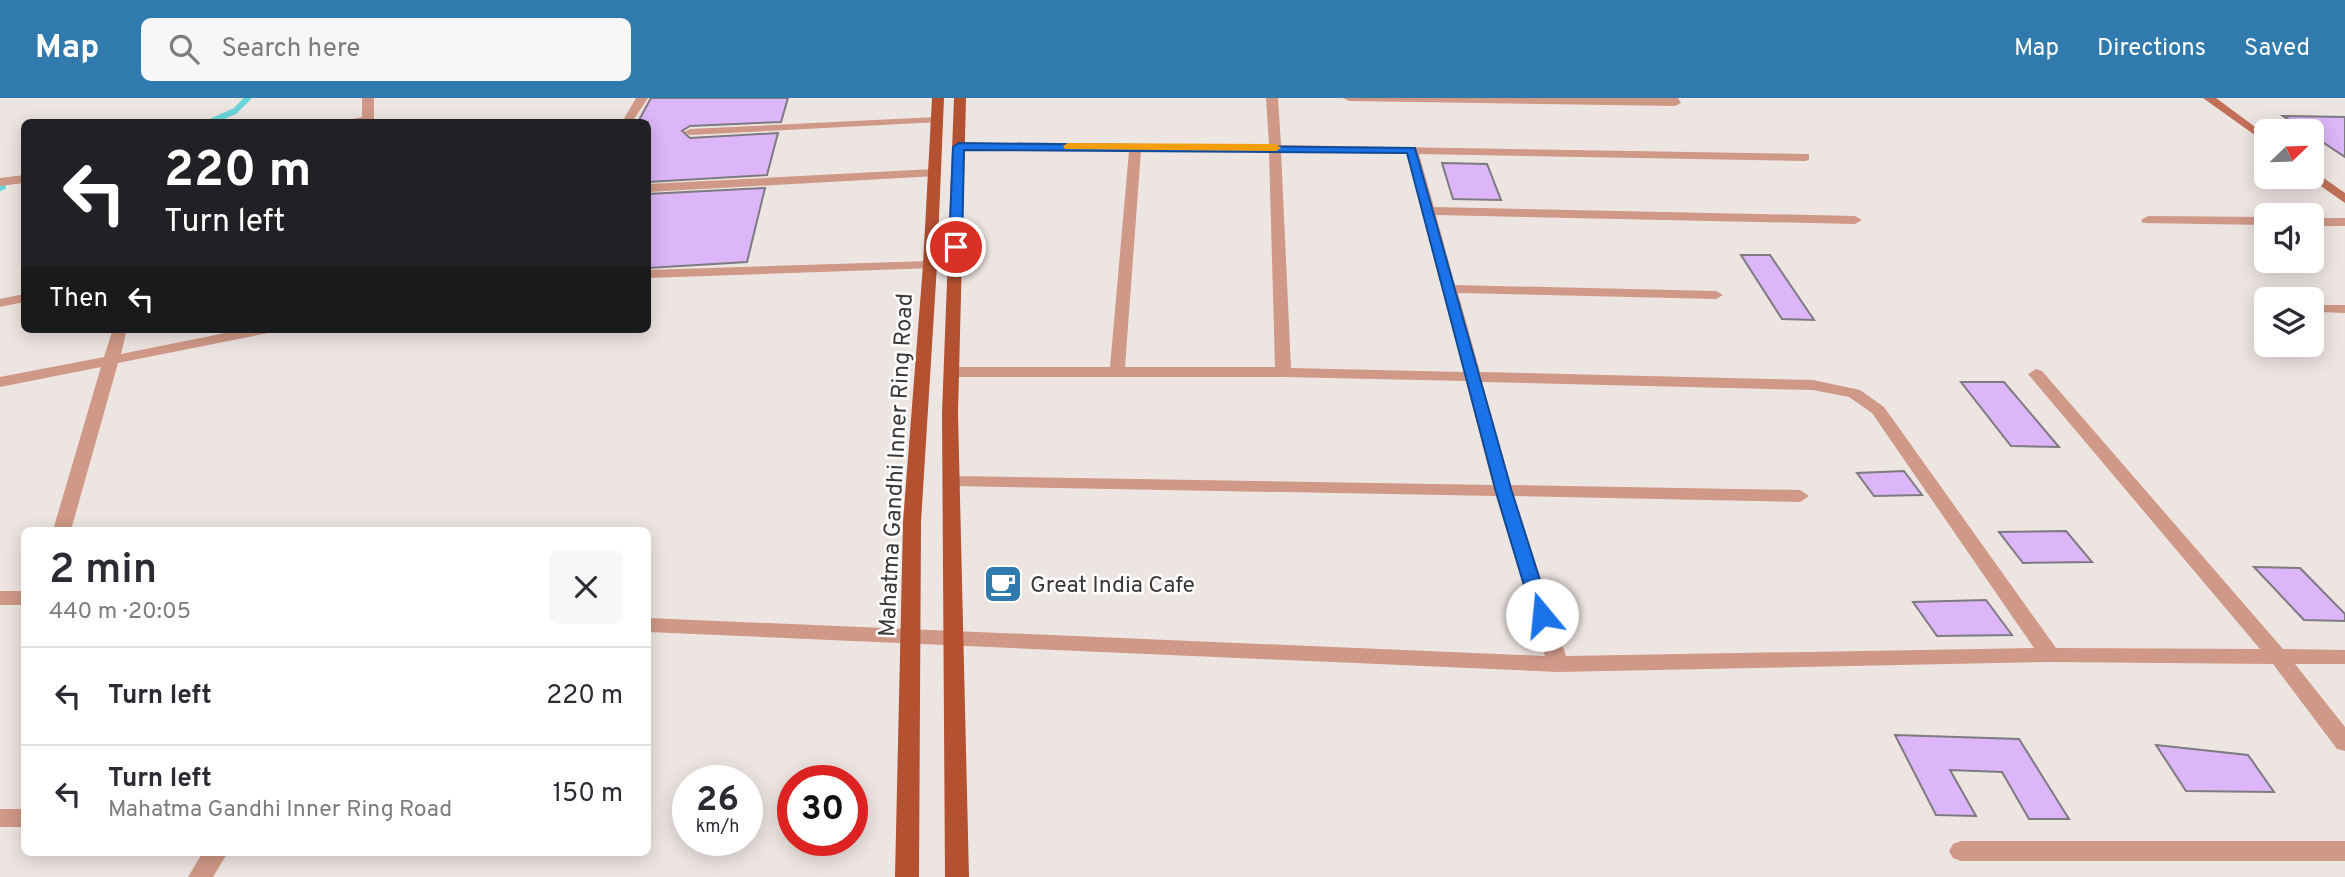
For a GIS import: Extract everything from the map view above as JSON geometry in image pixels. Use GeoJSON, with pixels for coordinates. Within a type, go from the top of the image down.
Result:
{"type":"FeatureCollection","features":[{"type":"Feature","properties":{"kind":"main road","name":"Mahatma Gandhi Inner Ring Road"},"geometry":{"type":"LineString","coordinates":[[907,877],[912,522],[930,265],[938,98]]}},
{"type":"Feature","properties":{"kind":"main road"},"geometry":{"type":"LineString","coordinates":[[957,877],[951,481],[960,98]]}},
{"type":"Feature","properties":{"kind":"main road"},"geometry":{"type":"LineString","coordinates":[[2210,98],[2254,131]]}},
{"type":"Feature","properties":{"kind":"main road"},"geometry":{"type":"LineString","coordinates":[[2324,183],[2345,199]]}},
{"type":"Feature","properties":{"kind":"street"},"geometry":{"type":"LineString","coordinates":[[368,98],[368,119]]}},
{"type":"Feature","properties":{"kind":"street"},"geometry":{"type":"LineString","coordinates":[[629,119],[642,98]]}},
{"type":"Feature","properties":{"kind":"street"},"geometry":{"type":"LineString","coordinates":[[1272,98],[1283,372]]}},
{"type":"Feature","properties":{"kind":"street"},"geometry":{"type":"LineString","coordinates":[[1349,98],[1675,103],[1672,98]]}},
{"type":"Feature","properties":{"kind":"street"},"geometry":{"type":"LineString","coordinates":[[690,132],[936,120]]}},
{"type":"Feature","properties":{"kind":"street"},"geometry":{"type":"LineString","coordinates":[[1117,372],[1135,146]]}},
{"type":"Feature","properties":{"kind":"street"},"geometry":{"type":"LineString","coordinates":[[959,147],[1135,146],[1805,158]]}},
{"type":"Feature","properties":{"kind":"street"},"geometry":{"type":"LineString","coordinates":[[1412,150],[1504,492],[1558,664]]}},
{"type":"Feature","properties":{"kind":"street"},"geometry":{"type":"LineString","coordinates":[[651,188],[933,173]]}},
{"type":"Feature","properties":{"kind":"street"},"geometry":{"type":"LineString","coordinates":[[0,182],[21,178]]}},
{"type":"Feature","properties":{"kind":"street"},"geometry":{"type":"LineString","coordinates":[[1428,211],[1855,220]]}},
{"type":"Feature","properties":{"kind":"street"},"geometry":{"type":"LineString","coordinates":[[2148,220],[2254,221]]}},
{"type":"Feature","properties":{"kind":"street"},"geometry":{"type":"LineString","coordinates":[[2324,222],[2345,222]]}},
{"type":"Feature","properties":{"kind":"street"},"geometry":{"type":"LineString","coordinates":[[651,274],[930,265]]}},
{"type":"Feature","properties":{"kind":"street"},"geometry":{"type":"LineString","coordinates":[[1449,289],[1716,295]]}},
{"type":"Feature","properties":{"kind":"street"},"geometry":{"type":"LineString","coordinates":[[0,303],[21,299]]}},
{"type":"Feature","properties":{"kind":"street"},"geometry":{"type":"LineString","coordinates":[[2325,309],[2345,309]]}},
{"type":"Feature","properties":{"kind":"street"},"geometry":{"type":"LineString","coordinates":[[63,527],[119,333]]}},
{"type":"Feature","properties":{"kind":"street"},"geometry":{"type":"LineString","coordinates":[[0,382],[247,333]]}},
{"type":"Feature","properties":{"kind":"street"},"geometry":{"type":"LineString","coordinates":[[952,372],[1283,372],[1832,387],[1860,395],[1878,410],[2050,655]]}},
{"type":"Feature","properties":{"kind":"street"},"geometry":{"type":"LineString","coordinates":[[2036,374],[2280,659],[2345,743]]}},
{"type":"Feature","properties":{"kind":"street"},"geometry":{"type":"LineString","coordinates":[[951,481],[1800,496]]}},
{"type":"Feature","properties":{"kind":"street"},"geometry":{"type":"LineString","coordinates":[[0,598],[21,597]]}},
{"type":"Feature","properties":{"kind":"street"},"geometry":{"type":"LineString","coordinates":[[651,625],[910,634],[1558,664],[2050,655],[2280,659],[2345,657]]}},
{"type":"Feature","properties":{"kind":"street"},"geometry":{"type":"LineString","coordinates":[[0,818],[21,818]]}},
{"type":"Feature","properties":{"kind":"street"},"geometry":{"type":"LineString","coordinates":[[1961,850],[2345,851]]}},
{"type":"Feature","properties":{"kind":"street"},"geometry":{"type":"LineString","coordinates":[[200,877],[213,856]]}},
{"type":"Feature","properties":{"kind":"building"},"geometry":{"type":"Polygon","coordinates":[[[651,98],[788,98],[781,122],[690,126],[682,131],[690,138],[778,133],[767,175],[651,182],[651,119],[640,119],[651,98]]]}},
{"type":"Feature","properties":{"kind":"building"},"geometry":{"type":"Polygon","coordinates":[[[2283,116],[2345,117],[2345,157],[2324,143],[2324,119],[2288,119],[2283,116]]]}},
{"type":"Feature","properties":{"kind":"building"},"geometry":{"type":"Polygon","coordinates":[[[1442,163],[1487,164],[1501,200],[1453,199],[1442,163]]]}},
{"type":"Feature","properties":{"kind":"building"},"geometry":{"type":"Polygon","coordinates":[[[765,188],[747,262],[651,268],[651,194],[765,188]]]}},
{"type":"Feature","properties":{"kind":"building"},"geometry":{"type":"Polygon","coordinates":[[[1741,255],[1770,255],[1814,320],[1782,319],[1741,255]]]}},
{"type":"Feature","properties":{"kind":"building"},"geometry":{"type":"Polygon","coordinates":[[[1961,382],[2004,382],[2059,447],[2011,446],[1961,382]]]}},
{"type":"Feature","properties":{"kind":"building"},"geometry":{"type":"Polygon","coordinates":[[[1904,471],[1922,495],[1874,496],[1857,473],[1904,471]]]}},
{"type":"Feature","properties":{"kind":"building"},"geometry":{"type":"Polygon","coordinates":[[[2066,531],[2092,562],[2023,563],[1999,532],[2066,531]]]}},
{"type":"Feature","properties":{"kind":"building"},"geometry":{"type":"Polygon","coordinates":[[[2254,567],[2300,568],[2345,614],[2345,621],[2304,620],[2254,567]]]}},
{"type":"Feature","properties":{"kind":"building"},"geometry":{"type":"Polygon","coordinates":[[[1986,600],[2012,635],[1937,636],[1913,602],[1986,600]]]}},
{"type":"Feature","properties":{"kind":"building"},"geometry":{"type":"Polygon","coordinates":[[[1895,735],[2019,739],[2069,819],[2029,819],[2002,772],[1950,770],[1976,816],[1936,815],[1895,735]]]}},
{"type":"Feature","properties":{"kind":"building"},"geometry":{"type":"Polygon","coordinates":[[[2156,745],[2248,755],[2274,792],[2186,791],[2156,745]]]}},
{"type":"Feature","properties":{"kind":"waterway"},"geometry":{"type":"LineString","coordinates":[[217,119],[235,111],[248,98]]}},
{"type":"Feature","properties":{"kind":"slow traffic"},"geometry":{"type":"LineString","coordinates":[[1068,146],[1276,148]]}},
{"type":"Feature","properties":{"kind":"place","name":"Great India Cafe"},"geometry":{"type":"Point","coordinates":[1003,584]}},
{"type":"Feature","properties":{"kind":"route"},"geometry":{"type":"LineString","coordinates":[[956,247],[959,147],[1135,146],[1412,150],[1504,492],[1542,615]]}}]}
